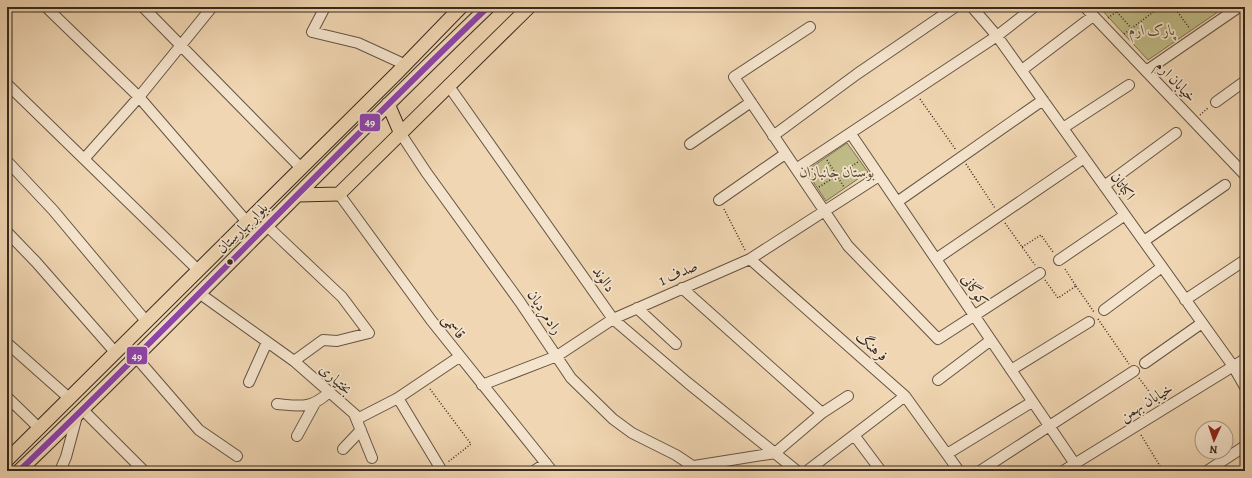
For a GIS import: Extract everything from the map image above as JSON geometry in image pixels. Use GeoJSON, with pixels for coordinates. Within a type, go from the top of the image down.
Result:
{"type":"FeatureCollection","features":[{"type":"Feature","properties":{"kind":"main road","name":"بلوار بهارستان"},"geometry":{"type":"LineString","coordinates":[[7,460],[406,64],[461,7]]}},
{"type":"Feature","properties":{"kind":"main road","name":"بلوار بهارستان"},"geometry":{"type":"LineString","coordinates":[[19,471],[388,104],[488,7]]}},
{"type":"Feature","properties":{"kind":"main road"},"geometry":{"type":"LineString","coordinates":[[298,194],[339,194],[401,134],[448,85],[529,7]]}},
{"type":"Feature","properties":{"kind":"main road"},"geometry":{"type":"LineString","coordinates":[[388,104],[401,134]]}},
{"type":"Feature","properties":{"kind":"street"},"geometry":{"type":"LineString","coordinates":[[46,7],[139,97],[247,222]]}},
{"type":"Feature","properties":{"kind":"street"},"geometry":{"type":"LineString","coordinates":[[143,7],[301,168]]}},
{"type":"Feature","properties":{"kind":"street"},"geometry":{"type":"LineString","coordinates":[[84,159],[139,97],[212,7]]}},
{"type":"Feature","properties":{"kind":"street"},"geometry":{"type":"LineString","coordinates":[[325,7],[312,32],[358,43],[406,64]]}},
{"type":"Feature","properties":{"kind":"street"},"geometry":{"type":"LineString","coordinates":[[773,136],[857,74],[955,7]]}},
{"type":"Feature","properties":{"kind":"street","name":"اکباتان"},"geometry":{"type":"LineString","coordinates":[[972,7],[997,36],[1022,70],[1233,366],[1245,387]]}},
{"type":"Feature","properties":{"kind":"street"},"geometry":{"type":"LineString","coordinates":[[796,169],[997,36],[1034,7]]}},
{"type":"Feature","properties":{"kind":"street","name":"خیابان ارم"},"geometry":{"type":"LineString","coordinates":[[1085,7],[1245,175]]}},
{"type":"Feature","properties":{"kind":"street"},"geometry":{"type":"LineString","coordinates":[[1146,71],[1239,7]]}},
{"type":"Feature","properties":{"kind":"street"},"geometry":{"type":"LineString","coordinates":[[1022,70],[1097,20]]}},
{"type":"Feature","properties":{"kind":"street"},"geometry":{"type":"LineString","coordinates":[[810,27],[734,77],[848,246],[938,339],[1040,273]]}},
{"type":"Feature","properties":{"kind":"street"},"geometry":{"type":"LineString","coordinates":[[1216,102],[1245,80]]}},
{"type":"Feature","properties":{"kind":"street"},"geometry":{"type":"LineString","coordinates":[[7,84],[198,270]]}},
{"type":"Feature","properties":{"kind":"street","name":"دالوند"},"geometry":{"type":"LineString","coordinates":[[448,85],[613,318],[688,383],[797,471]]}},
{"type":"Feature","properties":{"kind":"street"},"geometry":{"type":"LineString","coordinates":[[1063,128],[1129,85]]}},
{"type":"Feature","properties":{"kind":"street"},"geometry":{"type":"LineString","coordinates":[[897,202],[1043,100]]}},
{"type":"Feature","properties":{"kind":"street"},"geometry":{"type":"LineString","coordinates":[[690,144],[751,102]]}},
{"type":"Feature","properties":{"kind":"street"},"geometry":{"type":"LineString","coordinates":[[1104,186],[1176,133]]}},
{"type":"Feature","properties":{"kind":"street","name":"رادمردیان"},"geometry":{"type":"LineString","coordinates":[[401,134],[426,172],[520,302],[571,378],[613,419],[632,433],[676,455],[695,469]]}},
{"type":"Feature","properties":{"kind":"street","name":"کوگانی"},"geometry":{"type":"LineString","coordinates":[[851,134],[1074,464]]}},
{"type":"Feature","properties":{"kind":"street"},"geometry":{"type":"LineString","coordinates":[[719,200],[786,154]]}},
{"type":"Feature","properties":{"kind":"street"},"geometry":{"type":"LineString","coordinates":[[936,259],[1084,158]]}},
{"type":"Feature","properties":{"kind":"street"},"geometry":{"type":"LineString","coordinates":[[7,161],[53,210],[146,322]]}},
{"type":"Feature","properties":{"kind":"street","name":"صدف 1"},"geometry":{"type":"LineString","coordinates":[[482,385],[557,356],[613,318],[750,259],[879,176]]}},
{"type":"Feature","properties":{"kind":"street"},"geometry":{"type":"LineString","coordinates":[[1144,241],[1225,185]]}},
{"type":"Feature","properties":{"kind":"street","name":"قاسمی"},"geometry":{"type":"LineString","coordinates":[[339,194],[460,357],[549,467]]}},
{"type":"Feature","properties":{"kind":"street"},"geometry":{"type":"LineString","coordinates":[[1059,260],[1125,215]]}},
{"type":"Feature","properties":{"kind":"street"},"geometry":{"type":"LineString","coordinates":[[267,226],[342,297],[369,333],[337,341],[323,340],[294,361]]}},
{"type":"Feature","properties":{"kind":"street"},"geometry":{"type":"LineString","coordinates":[[7,232],[36,262],[115,352]]}},
{"type":"Feature","properties":{"kind":"street","name":"فرهنگ"},"geometry":{"type":"LineString","coordinates":[[750,259],[906,396],[959,471]]}},
{"type":"Feature","properties":{"kind":"street"},"geometry":{"type":"LineString","coordinates":[[1185,300],[1245,260]]}},
{"type":"Feature","properties":{"kind":"street"},"geometry":{"type":"LineString","coordinates":[[1104,310],[1162,267]]}},
{"type":"Feature","properties":{"kind":"street"},"geometry":{"type":"LineString","coordinates":[[682,288],[822,414]]}},
{"type":"Feature","properties":{"kind":"street","name":"بختیاری"},"geometry":{"type":"LineString","coordinates":[[199,293],[294,361],[355,416],[362,417],[398,398],[460,357]]}},
{"type":"Feature","properties":{"kind":"street"},"geometry":{"type":"LineString","coordinates":[[637,308],[676,344]]}},
{"type":"Feature","properties":{"kind":"street"},"geometry":{"type":"LineString","coordinates":[[1011,370],[1089,322]]}},
{"type":"Feature","properties":{"kind":"street"},"geometry":{"type":"LineString","coordinates":[[1145,363],[1202,324]]}},
{"type":"Feature","properties":{"kind":"street"},"geometry":{"type":"LineString","coordinates":[[938,380],[991,340]]}},
{"type":"Feature","properties":{"kind":"street"},"geometry":{"type":"LineString","coordinates":[[248,382],[267,342]]}},
{"type":"Feature","properties":{"kind":"street"},"geometry":{"type":"LineString","coordinates":[[7,343],[69,398]]}},
{"type":"Feature","properties":{"kind":"street"},"geometry":{"type":"LineString","coordinates":[[135,356],[200,430],[237,456]]}},
{"type":"Feature","properties":{"kind":"street","name":"خیابان بهمن"},"geometry":{"type":"LineString","coordinates":[[1063,471],[1245,359]]}},
{"type":"Feature","properties":{"kind":"street"},"geometry":{"type":"LineString","coordinates":[[980,471],[1134,371]]}},
{"type":"Feature","properties":{"kind":"street"},"geometry":{"type":"LineString","coordinates":[[277,404],[308,406],[319,402],[328,393]]}},
{"type":"Feature","properties":{"kind":"street"},"geometry":{"type":"LineString","coordinates":[[695,469],[775,453],[822,414],[848,396]]}},
{"type":"Feature","properties":{"kind":"street"},"geometry":{"type":"LineString","coordinates":[[807,471],[906,396]]}},
{"type":"Feature","properties":{"kind":"street"},"geometry":{"type":"LineString","coordinates":[[7,397],[39,428]]}},
{"type":"Feature","properties":{"kind":"street"},"geometry":{"type":"LineString","coordinates":[[398,398],[440,470]]}},
{"type":"Feature","properties":{"kind":"street"},"geometry":{"type":"LineString","coordinates":[[947,454],[1032,402]]}},
{"type":"Feature","properties":{"kind":"street"},"geometry":{"type":"LineString","coordinates":[[297,436],[315,403]]}},
{"type":"Feature","properties":{"kind":"street"},"geometry":{"type":"LineString","coordinates":[[60,471],[66,457],[79,413],[144,471]]}},
{"type":"Feature","properties":{"kind":"street"},"geometry":{"type":"LineString","coordinates":[[355,416],[372,458]]}},
{"type":"Feature","properties":{"kind":"street"},"geometry":{"type":"LineString","coordinates":[[343,449],[361,430]]}},
{"type":"Feature","properties":{"kind":"street"},"geometry":{"type":"LineString","coordinates":[[854,435],[881,471]]}},
{"type":"Feature","properties":{"kind":"street"},"geometry":{"type":"LineString","coordinates":[[1207,471],[1245,446]]}},
{"type":"Feature","properties":{"kind":"street"},"geometry":{"type":"LineString","coordinates":[[534,471],[549,467]]}},
{"type":"Feature","properties":{"kind":"path"},"geometry":{"type":"LineString","coordinates":[[1097,20],[1117,12],[1123,7]]}},
{"type":"Feature","properties":{"kind":"path"},"geometry":{"type":"LineString","coordinates":[[1116,40],[1160,7]]}},
{"type":"Feature","properties":{"kind":"path"},"geometry":{"type":"LineString","coordinates":[[1174,7],[1196,37]]}},
{"type":"Feature","properties":{"kind":"path"},"geometry":{"type":"LineString","coordinates":[[1117,12],[1131,28]]}},
{"type":"Feature","properties":{"kind":"path"},"geometry":{"type":"LineString","coordinates":[[822,152],[836,176],[850,195]]}},
{"type":"Feature","properties":{"kind":"path"},"geometry":{"type":"LineString","coordinates":[[811,193],[866,156]]}},
{"type":"Feature","properties":{"kind":"path"},"geometry":{"type":"LineString","coordinates":[[719,200],[750,259]]}},
{"type":"Feature","properties":{"kind":"path"},"geometry":{"type":"LineString","coordinates":[[1076,286],[1134,371],[1163,410]]}},
{"type":"Feature","properties":{"kind":"path"},"geometry":{"type":"LineString","coordinates":[[424,381],[471,444],[440,470]]}},
{"type":"Feature","properties":{"kind":"path"},"geometry":{"type":"LineString","coordinates":[[1135,427],[1163,471]]}},
{"type":"Feature","properties":{"kind":"green space","name":"پارک ارم"},"geometry":{"type":"Polygon","coordinates":[[[1099,7],[1225,7],[1148,60],[1099,7]]]}},
{"type":"Feature","properties":{"kind":"green space","name":"بوستان جانبازان"},"geometry":{"type":"Polygon","coordinates":[[[847,143],[868,172],[826,201],[806,171],[847,143]]]}},
{"type":"Feature","properties":{"kind":"transit line","name":"49"},"geometry":{"type":"LineString","coordinates":[[19,471],[137,356],[370,122],[488,7]]}}]}
